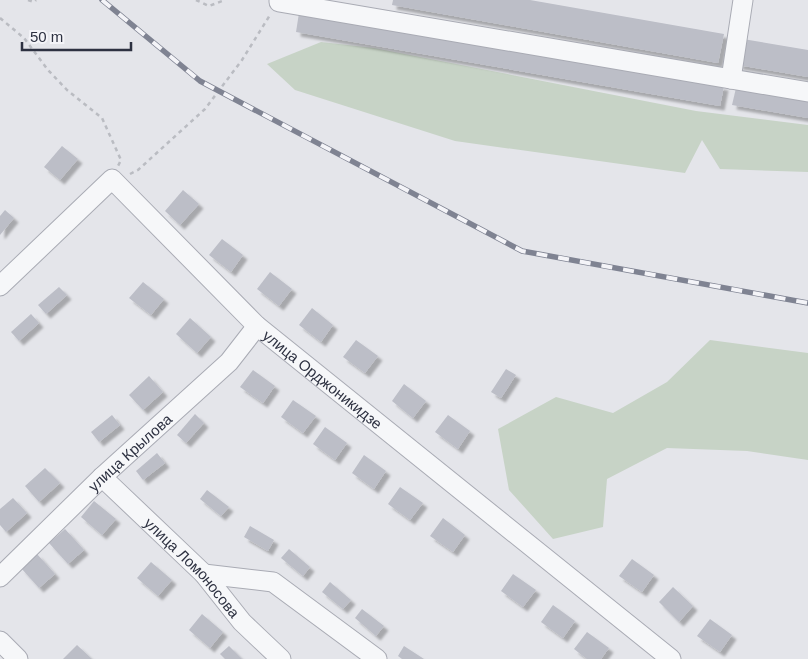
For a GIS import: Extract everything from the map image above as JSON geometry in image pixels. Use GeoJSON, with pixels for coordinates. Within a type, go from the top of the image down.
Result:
{"type":"FeatureCollection","features":[{"type":"Feature","properties":{"kind":"street"},"geometry":{"type":"LineString","coordinates":[[731,79],[743,0]]}},
{"type":"Feature","properties":{"kind":"street"},"geometry":{"type":"LineString","coordinates":[[279,1],[808,92]]}},
{"type":"Feature","properties":{"kind":"street"},"geometry":{"type":"LineString","coordinates":[[0,286],[112,179]]}},
{"type":"Feature","properties":{"kind":"street","name":"улица Орджоникидзе"},"geometry":{"type":"LineString","coordinates":[[112,179],[257,326],[672,659]]}},
{"type":"Feature","properties":{"kind":"street","name":"улица Крылова"},"geometry":{"type":"LineString","coordinates":[[0,577],[102,476],[229,362],[257,326]]}},
{"type":"Feature","properties":{"kind":"street","name":"улица Ломоносова"},"geometry":{"type":"LineString","coordinates":[[102,476],[204,574],[242,622],[281,659]]}},
{"type":"Feature","properties":{"kind":"street"},"geometry":{"type":"LineString","coordinates":[[204,574],[272,582],[377,659]]}},
{"type":"Feature","properties":{"kind":"street"},"geometry":{"type":"LineString","coordinates":[[0,641],[18,659]]}},
{"type":"Feature","properties":{"kind":"path"},"geometry":{"type":"LineString","coordinates":[[28,0],[34,2],[36,0]]}},
{"type":"Feature","properties":{"kind":"path"},"geometry":{"type":"LineString","coordinates":[[196,0],[209,6],[225,0]]}},
{"type":"Feature","properties":{"kind":"path"},"geometry":{"type":"LineString","coordinates":[[0,18],[24,38],[48,70],[67,90],[102,118],[121,160],[112,179],[121,179],[138,170],[204,109],[242,60],[279,1]]}},
{"type":"Feature","properties":{"kind":"green space"},"geometry":{"type":"Polygon","coordinates":[[[321,42],[374,48],[696,111],[808,125],[808,172],[720,169],[702,140],[685,173],[455,141],[295,90],[267,64],[321,42]]]}},
{"type":"Feature","properties":{"kind":"green space"},"geometry":{"type":"Polygon","coordinates":[[[710,340],[808,353],[808,460],[747,451],[667,448],[607,479],[603,527],[553,539],[509,490],[498,429],[556,397],[613,413],[667,382],[710,340]]]}},
{"type":"Feature","properties":{"kind":"building"},"geometry":{"type":"Polygon","coordinates":[[[393,0],[530,0],[724,34],[718,63],[392,5],[393,0]]]}},
{"type":"Feature","properties":{"kind":"building"},"geometry":{"type":"Polygon","coordinates":[[[299,13],[724,86],[720,106],[296,32],[299,13]]]}},
{"type":"Feature","properties":{"kind":"building"},"geometry":{"type":"Polygon","coordinates":[[[743,39],[808,50],[808,77],[738,65],[743,39]]]}},
{"type":"Feature","properties":{"kind":"building"},"geometry":{"type":"Polygon","coordinates":[[[736,88],[808,100],[808,118],[732,105],[736,88]]]}},
{"type":"Feature","properties":{"kind":"building"},"geometry":{"type":"Polygon","coordinates":[[[62,146],[78,159],[60,180],[44,167],[62,146]]]}},
{"type":"Feature","properties":{"kind":"building"},"geometry":{"type":"Polygon","coordinates":[[[183,190],[199,204],[180,225],[165,211],[183,190]]]}},
{"type":"Feature","properties":{"kind":"building"},"geometry":{"type":"Polygon","coordinates":[[[5,210],[14,218],[0,235],[0,216],[5,210]]]}},
{"type":"Feature","properties":{"kind":"building"},"geometry":{"type":"Polygon","coordinates":[[[222,239],[243,255],[231,272],[209,255],[222,239]]]}},
{"type":"Feature","properties":{"kind":"building"},"geometry":{"type":"Polygon","coordinates":[[[270,272],[292,289],[279,306],[257,289],[270,272]]]}},
{"type":"Feature","properties":{"kind":"building"},"geometry":{"type":"Polygon","coordinates":[[[143,282],[164,299],[151,315],[129,298],[143,282]]]}},
{"type":"Feature","properties":{"kind":"building"},"geometry":{"type":"Polygon","coordinates":[[[59,287],[67,295],[46,314],[38,305],[59,287]]]}},
{"type":"Feature","properties":{"kind":"building"},"geometry":{"type":"Polygon","coordinates":[[[312,308],[333,325],[321,342],[299,325],[312,308]]]}},
{"type":"Feature","properties":{"kind":"building"},"geometry":{"type":"Polygon","coordinates":[[[31,314],[39,323],[19,341],[11,332],[31,314]]]}},
{"type":"Feature","properties":{"kind":"building"},"geometry":{"type":"Polygon","coordinates":[[[190,318],[211,337],[197,353],[176,334],[190,318]]]}},
{"type":"Feature","properties":{"kind":"building"},"geometry":{"type":"Polygon","coordinates":[[[356,340],[378,356],[365,373],[343,357],[356,340]]]}},
{"type":"Feature","properties":{"kind":"building"},"geometry":{"type":"Polygon","coordinates":[[[506,369],[516,375],[501,398],[491,392],[506,369]]]}},
{"type":"Feature","properties":{"kind":"building"},"geometry":{"type":"Polygon","coordinates":[[[253,370],[275,386],[263,403],[240,387],[253,370]]]}},
{"type":"Feature","properties":{"kind":"building"},"geometry":{"type":"Polygon","coordinates":[[[149,376],[163,392],[143,410],[129,395],[149,376]]]}},
{"type":"Feature","properties":{"kind":"building"},"geometry":{"type":"Polygon","coordinates":[[[404,384],[426,401],[413,418],[392,401],[404,384]]]}},
{"type":"Feature","properties":{"kind":"building"},"geometry":{"type":"Polygon","coordinates":[[[293,400],[316,416],[303,433],[281,417],[293,400]]]}},
{"type":"Feature","properties":{"kind":"building"},"geometry":{"type":"Polygon","coordinates":[[[195,414],[204,423],[186,443],[177,435],[195,414]]]}},
{"type":"Feature","properties":{"kind":"building"},"geometry":{"type":"Polygon","coordinates":[[[112,415],[120,425],[99,442],[91,432],[112,415]]]}},
{"type":"Feature","properties":{"kind":"building"},"geometry":{"type":"Polygon","coordinates":[[[448,415],[470,431],[458,449],[435,432],[448,415]]]}},
{"type":"Feature","properties":{"kind":"building"},"geometry":{"type":"Polygon","coordinates":[[[325,427],[347,443],[335,460],[313,444],[325,427]]]}},
{"type":"Feature","properties":{"kind":"building"},"geometry":{"type":"Polygon","coordinates":[[[157,453],[165,463],[143,480],[136,471],[157,453]]]}},
{"type":"Feature","properties":{"kind":"building"},"geometry":{"type":"Polygon","coordinates":[[[364,455],[386,471],[374,489],[352,473],[364,455]]]}},
{"type":"Feature","properties":{"kind":"building"},"geometry":{"type":"Polygon","coordinates":[[[45,468],[60,483],[39,502],[25,486],[45,468]]]}},
{"type":"Feature","properties":{"kind":"building"},"geometry":{"type":"Polygon","coordinates":[[[400,487],[423,503],[410,520],[388,504],[400,487]]]}},
{"type":"Feature","properties":{"kind":"building"},"geometry":{"type":"Polygon","coordinates":[[[207,490],[229,507],[221,516],[200,499],[207,490]]]}},
{"type":"Feature","properties":{"kind":"building"},"geometry":{"type":"Polygon","coordinates":[[[13,498],[27,513],[6,532],[0,525],[0,509],[13,498]]]}},
{"type":"Feature","properties":{"kind":"building"},"geometry":{"type":"Polygon","coordinates":[[[94,501],[116,519],[102,535],[81,517],[94,501]]]}},
{"type":"Feature","properties":{"kind":"building"},"geometry":{"type":"Polygon","coordinates":[[[443,518],[465,535],[453,552],[430,536],[443,518]]]}},
{"type":"Feature","properties":{"kind":"building"},"geometry":{"type":"Polygon","coordinates":[[[250,526],[274,540],[268,551],[244,537],[250,526]]]}},
{"type":"Feature","properties":{"kind":"building"},"geometry":{"type":"Polygon","coordinates":[[[65,529],[84,550],[68,564],[49,543],[65,529]]]}},
{"type":"Feature","properties":{"kind":"building"},"geometry":{"type":"Polygon","coordinates":[[[289,549],[310,567],[303,576],[281,558],[289,549]]]}},
{"type":"Feature","properties":{"kind":"building"},"geometry":{"type":"Polygon","coordinates":[[[37,554],[55,574],[39,588],[21,568],[37,554]]]}},
{"type":"Feature","properties":{"kind":"building"},"geometry":{"type":"Polygon","coordinates":[[[632,559],[654,575],[642,592],[619,576],[632,559]]]}},
{"type":"Feature","properties":{"kind":"building"},"geometry":{"type":"Polygon","coordinates":[[[151,562],[172,580],[158,596],[137,578],[151,562]]]}},
{"type":"Feature","properties":{"kind":"building"},"geometry":{"type":"Polygon","coordinates":[[[513,574],[536,590],[523,607],[501,591],[513,574]]]}},
{"type":"Feature","properties":{"kind":"building"},"geometry":{"type":"Polygon","coordinates":[[[330,582],[351,600],[343,609],[322,592],[330,582]]]}},
{"type":"Feature","properties":{"kind":"building"},"geometry":{"type":"Polygon","coordinates":[[[673,587],[693,606],[679,622],[659,602],[673,587]]]}},
{"type":"Feature","properties":{"kind":"building"},"geometry":{"type":"Polygon","coordinates":[[[553,605],[575,621],[563,638],[541,622],[553,605]]]}},
{"type":"Feature","properties":{"kind":"building"},"geometry":{"type":"Polygon","coordinates":[[[362,609],[384,626],[376,636],[355,618],[362,609]]]}},
{"type":"Feature","properties":{"kind":"building"},"geometry":{"type":"Polygon","coordinates":[[[202,614],[223,632],[210,648],[189,630],[202,614]]]}},
{"type":"Feature","properties":{"kind":"building"},"geometry":{"type":"Polygon","coordinates":[[[710,619],[732,635],[720,652],[697,636],[710,619]]]}},
{"type":"Feature","properties":{"kind":"building"},"geometry":{"type":"Polygon","coordinates":[[[587,632],[609,648],[601,659],[587,659],[574,649],[587,632]]]}},
{"type":"Feature","properties":{"kind":"building"},"geometry":{"type":"Polygon","coordinates":[[[77,645],[92,659],[63,659],[77,645]]]}},
{"type":"Feature","properties":{"kind":"building"},"geometry":{"type":"Polygon","coordinates":[[[229,646],[242,659],[225,659],[220,654],[229,646]]]}},
{"type":"Feature","properties":{"kind":"building"},"geometry":{"type":"Polygon","coordinates":[[[404,646],[424,659],[402,659],[398,656],[404,646]]]}},
{"type":"Feature","properties":{"kind":"railway"},"geometry":{"type":"LineString","coordinates":[[102,0],[200,81],[522,251],[808,303]]}}]}
